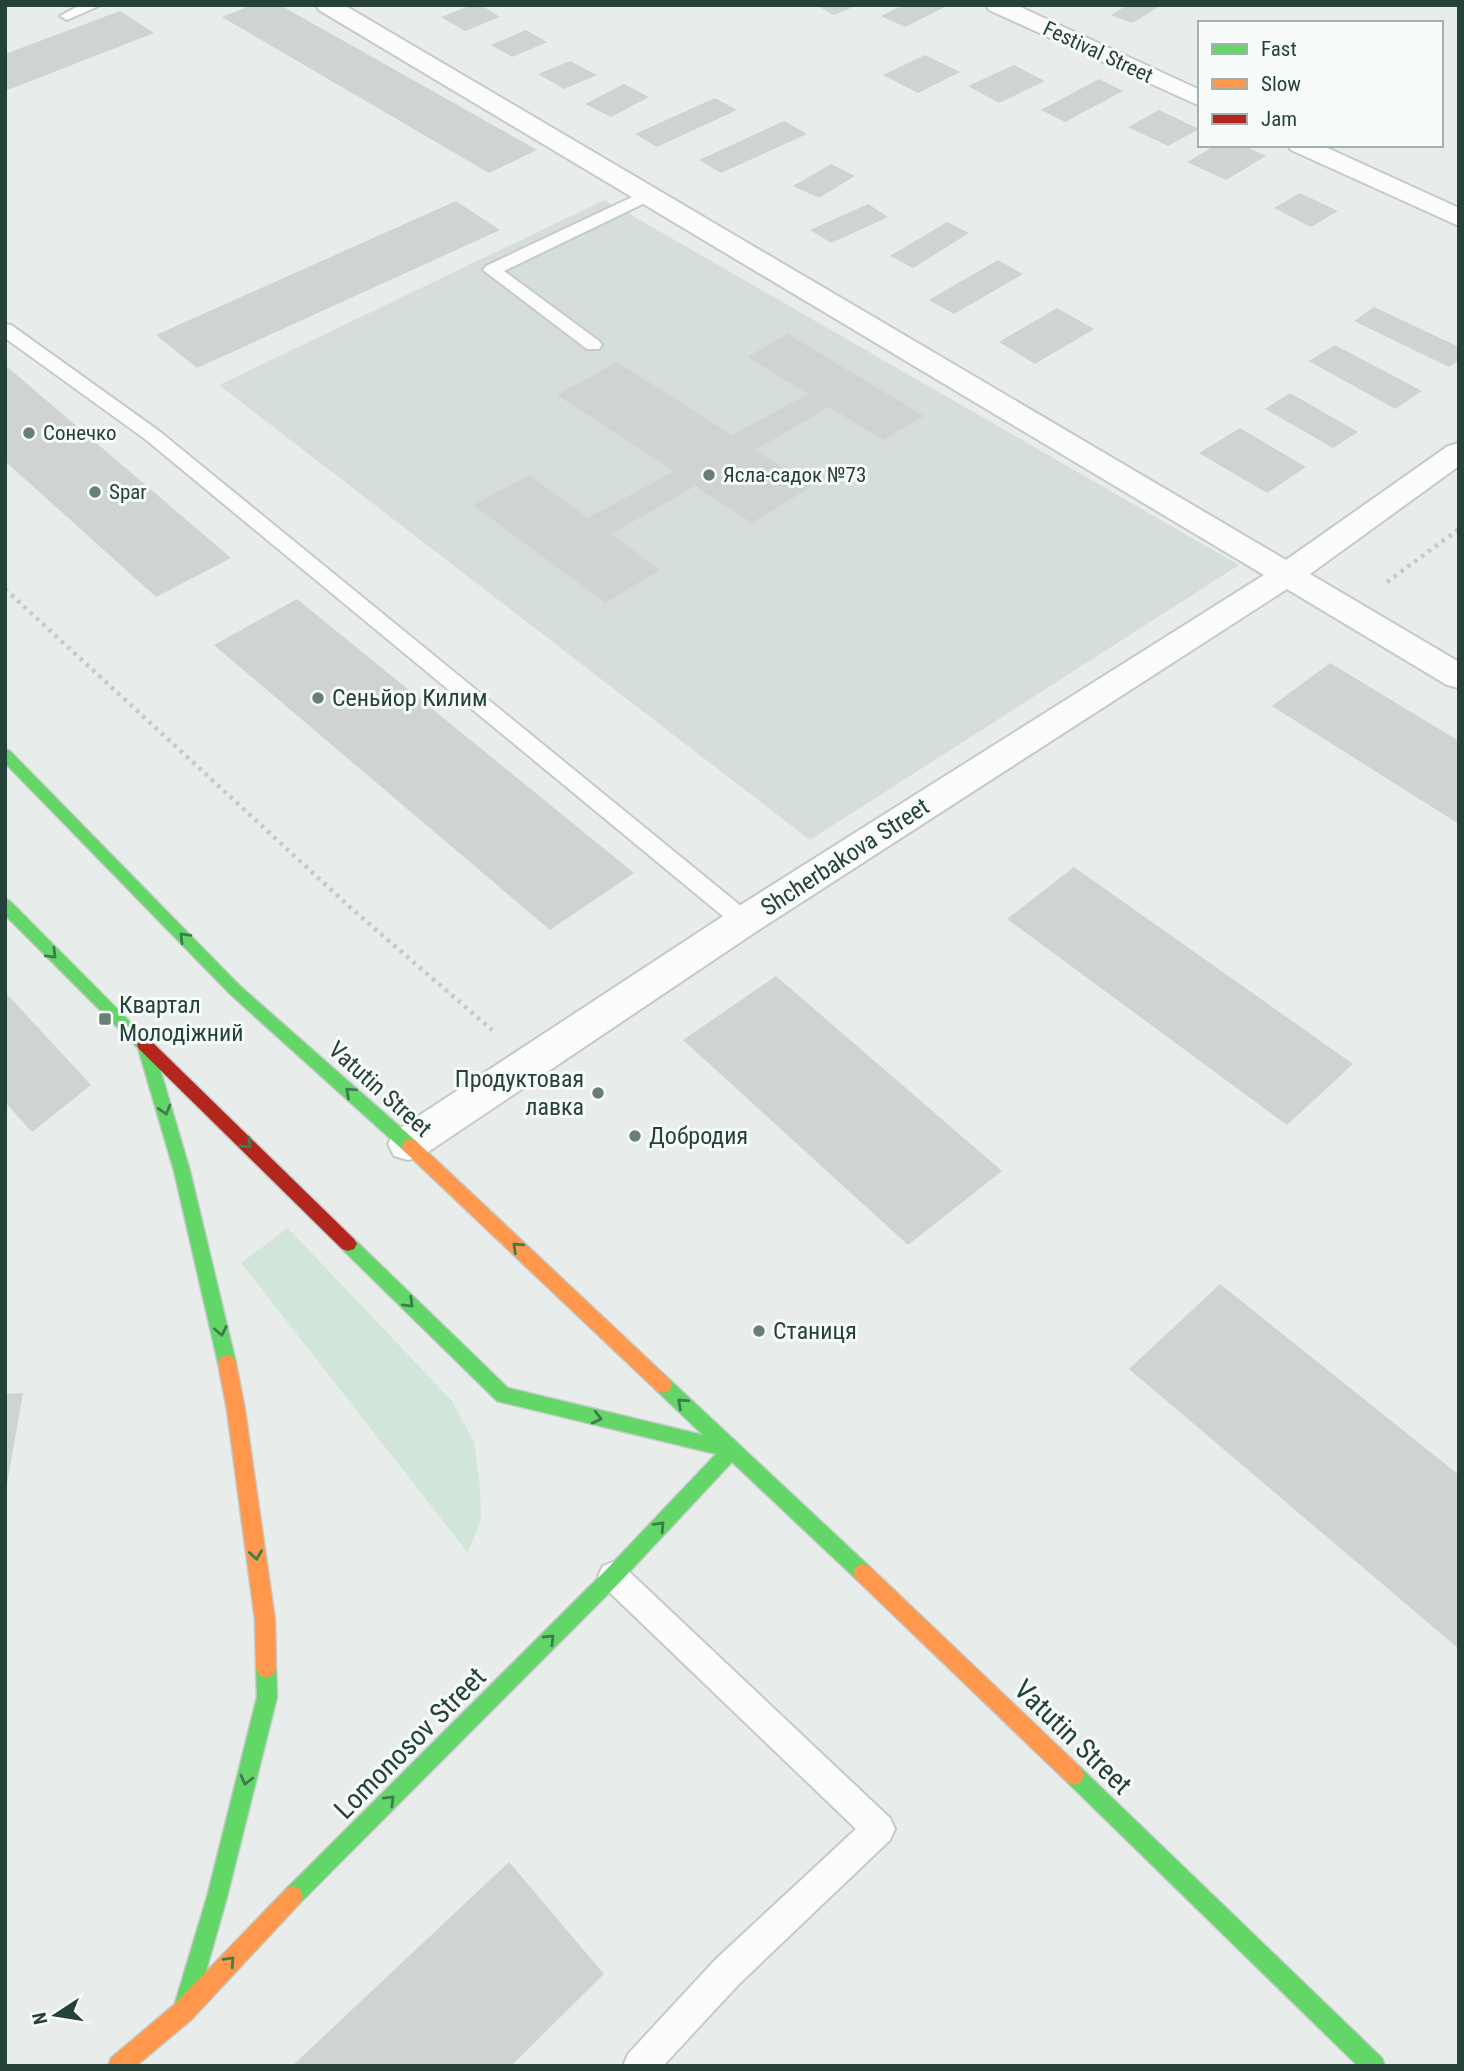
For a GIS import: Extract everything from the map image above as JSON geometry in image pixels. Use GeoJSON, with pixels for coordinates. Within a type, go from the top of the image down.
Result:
{"type":"FeatureCollection","features":[{"type":"Feature","properties":{"kind":"main road","name":"Vatutin Street"},"geometry":{"type":"LineString","coordinates":[[5,754],[235,990],[408,1144],[957,1661],[1374,2066]]}},
{"type":"Feature","properties":{"kind":"main road","name":"Vatutin Street"},"geometry":{"type":"LineString","coordinates":[[5,905],[503,1395],[732,1450]]}},
{"type":"Feature","properties":{"kind":"main road"},"geometry":{"type":"LineString","coordinates":[[145,1045],[182,1171],[215,1304],[236,1410],[265,1620],[267,1697],[217,1897],[183,2012]]}},
{"type":"Feature","properties":{"kind":"main road","name":"Lomonosov Street"},"geometry":{"type":"LineString","coordinates":[[119,2066],[183,2012],[253,1936],[613,1576],[732,1450]]}},
{"type":"Feature","properties":{"kind":"street"},"geometry":{"type":"LineString","coordinates":[[327,5],[1459,677]]}},
{"type":"Feature","properties":{"kind":"street","name":"Festival Street"},"geometry":{"type":"LineString","coordinates":[[997,5],[1198,98]]}},
{"type":"Feature","properties":{"kind":"street"},"geometry":{"type":"LineString","coordinates":[[1304,147],[1459,218]]}},
{"type":"Feature","properties":{"kind":"street","name":"Shcherbakova Street"},"geometry":{"type":"LineString","coordinates":[[408,1144],[744,921],[1287,575],[1459,452]]}},
{"type":"Feature","properties":{"kind":"lane"},"geometry":{"type":"LineString","coordinates":[[67,16],[94,5]]}},
{"type":"Feature","properties":{"kind":"lane"},"geometry":{"type":"LineString","coordinates":[[593,345],[492,270],[645,195]]}},
{"type":"Feature","properties":{"kind":"lane"},"geometry":{"type":"LineString","coordinates":[[5,329],[152,435],[744,921]]}},
{"type":"Feature","properties":{"kind":"lane"},"geometry":{"type":"LineString","coordinates":[[613,1576],[879,1829],[727,1972],[640,2066]]}},
{"type":"Feature","properties":{"kind":"path"},"geometry":{"type":"LineString","coordinates":[[1348,611],[1459,528]]}},
{"type":"Feature","properties":{"kind":"path"},"geometry":{"type":"LineString","coordinates":[[5,589],[352,909],[529,1063]]}},
{"type":"Feature","properties":{"kind":"shaded area","name":"Ясла-садок №73"},"geometry":{"type":"Polygon","coordinates":[[[604,200],[1239,565],[810,840],[219,385],[604,200]]]}},
{"type":"Feature","properties":{"kind":"green space"},"geometry":{"type":"Polygon","coordinates":[[[288,1228],[452,1401],[474,1442],[480,1487],[481,1519],[468,1553],[241,1263],[288,1228]]]}},
{"type":"Feature","properties":{"kind":"building"},"geometry":{"type":"Polygon","coordinates":[[[252,5],[280,5],[537,150],[489,173],[222,17],[252,5]]]}},
{"type":"Feature","properties":{"kind":"building"},"geometry":{"type":"Polygon","coordinates":[[[472,5],[481,5],[500,17],[465,31],[441,17],[472,5]]]}},
{"type":"Feature","properties":{"kind":"building"},"geometry":{"type":"Polygon","coordinates":[[[816,5],[858,5],[834,15],[816,5]]]}},
{"type":"Feature","properties":{"kind":"building"},"geometry":{"type":"Polygon","coordinates":[[[903,5],[945,7],[905,27],[881,16],[903,5]]]}},
{"type":"Feature","properties":{"kind":"building"},"geometry":{"type":"Polygon","coordinates":[[[1127,5],[1162,5],[1132,23],[1111,15],[1127,5]]]}},
{"type":"Feature","properties":{"kind":"building"},"geometry":{"type":"Polygon","coordinates":[[[120,11],[154,33],[5,91],[5,54],[120,11]]]}},
{"type":"Feature","properties":{"kind":"building"},"geometry":{"type":"Polygon","coordinates":[[[526,30],[547,42],[512,57],[491,45],[526,30]]]}},
{"type":"Feature","properties":{"kind":"building"},"geometry":{"type":"Polygon","coordinates":[[[925,55],[960,72],[918,93],[883,75],[925,55]]]}},
{"type":"Feature","properties":{"kind":"building"},"geometry":{"type":"Polygon","coordinates":[[[570,61],[597,75],[564,89],[538,74],[570,61]]]}},
{"type":"Feature","properties":{"kind":"building"},"geometry":{"type":"Polygon","coordinates":[[[1014,65],[1045,81],[999,103],[968,86],[1014,65]]]}},
{"type":"Feature","properties":{"kind":"building"},"geometry":{"type":"Polygon","coordinates":[[[1099,79],[1123,91],[1065,122],[1041,110],[1099,79]]]}},
{"type":"Feature","properties":{"kind":"building"},"geometry":{"type":"Polygon","coordinates":[[[624,84],[649,97],[611,117],[585,104],[624,84]]]}},
{"type":"Feature","properties":{"kind":"building"},"geometry":{"type":"Polygon","coordinates":[[[715,98],[737,110],[657,147],[635,134],[715,98]]]}},
{"type":"Feature","properties":{"kind":"building"},"geometry":{"type":"Polygon","coordinates":[[[1159,110],[1198,130],[1168,146],[1128,127],[1159,110]]]}},
{"type":"Feature","properties":{"kind":"building"},"geometry":{"type":"Polygon","coordinates":[[[784,121],[807,134],[721,173],[699,160],[784,121]]]}},
{"type":"Feature","properties":{"kind":"building"},"geometry":{"type":"Polygon","coordinates":[[[1213,147],[1246,147],[1266,156],[1226,180],[1187,162],[1213,147]]]}},
{"type":"Feature","properties":{"kind":"building"},"geometry":{"type":"Polygon","coordinates":[[[831,164],[855,176],[819,198],[793,186],[831,164]]]}},
{"type":"Feature","properties":{"kind":"building"},"geometry":{"type":"Polygon","coordinates":[[[1300,193],[1338,211],[1311,227],[1274,208],[1300,193]]]}},
{"type":"Feature","properties":{"kind":"building"},"geometry":{"type":"Polygon","coordinates":[[[456,201],[500,230],[197,368],[156,335],[456,201]]]}},
{"type":"Feature","properties":{"kind":"building"},"geometry":{"type":"Polygon","coordinates":[[[868,204],[888,217],[831,243],[810,230],[868,204]]]}},
{"type":"Feature","properties":{"kind":"building"},"geometry":{"type":"Polygon","coordinates":[[[947,222],[969,233],[913,268],[890,256],[947,222]]]}},
{"type":"Feature","properties":{"kind":"building"},"geometry":{"type":"Polygon","coordinates":[[[998,260],[1023,274],[954,314],[929,300],[998,260]]]}},
{"type":"Feature","properties":{"kind":"building"},"geometry":{"type":"Polygon","coordinates":[[[1374,307],[1459,347],[1459,360],[1449,367],[1354,321],[1374,307]]]}},
{"type":"Feature","properties":{"kind":"building"},"geometry":{"type":"Polygon","coordinates":[[[1057,308],[1094,329],[1035,364],[999,342],[1057,308]]]}},
{"type":"Feature","properties":{"kind":"building"},"geometry":{"type":"Polygon","coordinates":[[[788,334],[924,416],[883,440],[829,407],[755,450],[812,486],[752,523],[695,486],[611,534],[660,570],[605,603],[473,505],[529,475],[588,518],[674,471],[557,395],[617,362],[732,435],[808,394],[747,357],[788,334]]]}},
{"type":"Feature","properties":{"kind":"building"},"geometry":{"type":"Polygon","coordinates":[[[1335,345],[1422,391],[1395,409],[1309,361],[1335,345]]]}},
{"type":"Feature","properties":{"kind":"building"},"geometry":{"type":"Polygon","coordinates":[[[5,365],[231,558],[156,597],[5,461],[5,365]]]}},
{"type":"Feature","properties":{"kind":"building"},"geometry":{"type":"Polygon","coordinates":[[[1290,393],[1358,432],[1333,448],[1265,409],[1290,393]]]}},
{"type":"Feature","properties":{"kind":"building"},"geometry":{"type":"Polygon","coordinates":[[[1240,428],[1306,467],[1267,493],[1199,453],[1240,428]]]}},
{"type":"Feature","properties":{"kind":"building"},"geometry":{"type":"Polygon","coordinates":[[[297,599],[634,873],[550,930],[214,645],[297,599]]]}},
{"type":"Feature","properties":{"kind":"building"},"geometry":{"type":"Polygon","coordinates":[[[1330,663],[1459,741],[1459,824],[1272,706],[1330,663]]]}},
{"type":"Feature","properties":{"kind":"building"},"geometry":{"type":"Polygon","coordinates":[[[1074,867],[1353,1064],[1287,1125],[1007,919],[1074,867]]]}},
{"type":"Feature","properties":{"kind":"building"},"geometry":{"type":"Polygon","coordinates":[[[776,976],[1002,1171],[908,1245],[683,1040],[776,976]]]}},
{"type":"Feature","properties":{"kind":"building"},"geometry":{"type":"Polygon","coordinates":[[[5,992],[91,1085],[32,1132],[5,1102],[5,992]]]}},
{"type":"Feature","properties":{"kind":"building"},"geometry":{"type":"Polygon","coordinates":[[[1220,1284],[1459,1475],[1459,1649],[1129,1369],[1220,1284]]]}},
{"type":"Feature","properties":{"kind":"building"},"geometry":{"type":"Polygon","coordinates":[[[23,1393],[7,1484],[5,1484],[5,1394],[23,1393]]]}},
{"type":"Feature","properties":{"kind":"building"},"geometry":{"type":"Polygon","coordinates":[[[509,1862],[604,1974],[511,2066],[292,2066],[509,1862]]]}},
{"type":"Feature","properties":{"kind":"traffic: fast"},"geometry":{"type":"LineString","coordinates":[[5,754],[235,990],[410,1146]]}},
{"type":"Feature","properties":{"kind":"traffic: fast"},"geometry":{"type":"LineString","coordinates":[[5,905],[145,1045],[182,1171],[227,1363]]}},
{"type":"Feature","properties":{"kind":"traffic: fast"},"geometry":{"type":"LineString","coordinates":[[348,1244],[503,1395],[732,1450],[863,1573]]}},
{"type":"Feature","properties":{"kind":"traffic: fast"},"geometry":{"type":"LineString","coordinates":[[293,1896],[613,1576],[732,1450],[663,1385]]}},
{"type":"Feature","properties":{"kind":"traffic: fast"},"geometry":{"type":"LineString","coordinates":[[186,2003],[217,1897],[267,1697],[266,1668]]}},
{"type":"Feature","properties":{"kind":"traffic: fast"},"geometry":{"type":"LineString","coordinates":[[1074,1775],[1374,2066]]}},
{"type":"Feature","properties":{"kind":"traffic: slow"},"geometry":{"type":"LineString","coordinates":[[410,1146],[663,1385]]}},
{"type":"Feature","properties":{"kind":"traffic: slow"},"geometry":{"type":"LineString","coordinates":[[227,1363],[265,1620],[266,1668]]}},
{"type":"Feature","properties":{"kind":"traffic: slow"},"geometry":{"type":"LineString","coordinates":[[863,1573],[1074,1775]]}},
{"type":"Feature","properties":{"kind":"traffic: slow"},"geometry":{"type":"LineString","coordinates":[[119,2066],[183,2012],[293,1896]]}},
{"type":"Feature","properties":{"kind":"traffic: jam"},"geometry":{"type":"LineString","coordinates":[[145,1045],[348,1244]]}},
{"type":"Feature","properties":{"kind":"place","name":"Сонечко"},"geometry":{"type":"Point","coordinates":[29,433]}},
{"type":"Feature","properties":{"kind":"place","name":"Ясла-садок №73"},"geometry":{"type":"Point","coordinates":[709,475]}},
{"type":"Feature","properties":{"kind":"place","name":"Spar"},"geometry":{"type":"Point","coordinates":[95,492]}},
{"type":"Feature","properties":{"kind":"place","name":"Сеньйор Килим"},"geometry":{"type":"Point","coordinates":[318,698]}},
{"type":"Feature","properties":{"kind":"place","name":"Квартал Молодіжний"},"geometry":{"type":"Point","coordinates":[105,1019]}},
{"type":"Feature","properties":{"kind":"place","name":"Продуктовая лавка"},"geometry":{"type":"Point","coordinates":[598,1093]}},
{"type":"Feature","properties":{"kind":"place","name":"Добродия"},"geometry":{"type":"Point","coordinates":[635,1136]}},
{"type":"Feature","properties":{"kind":"place","name":"Станиця"},"geometry":{"type":"Point","coordinates":[759,1331]}}]}
